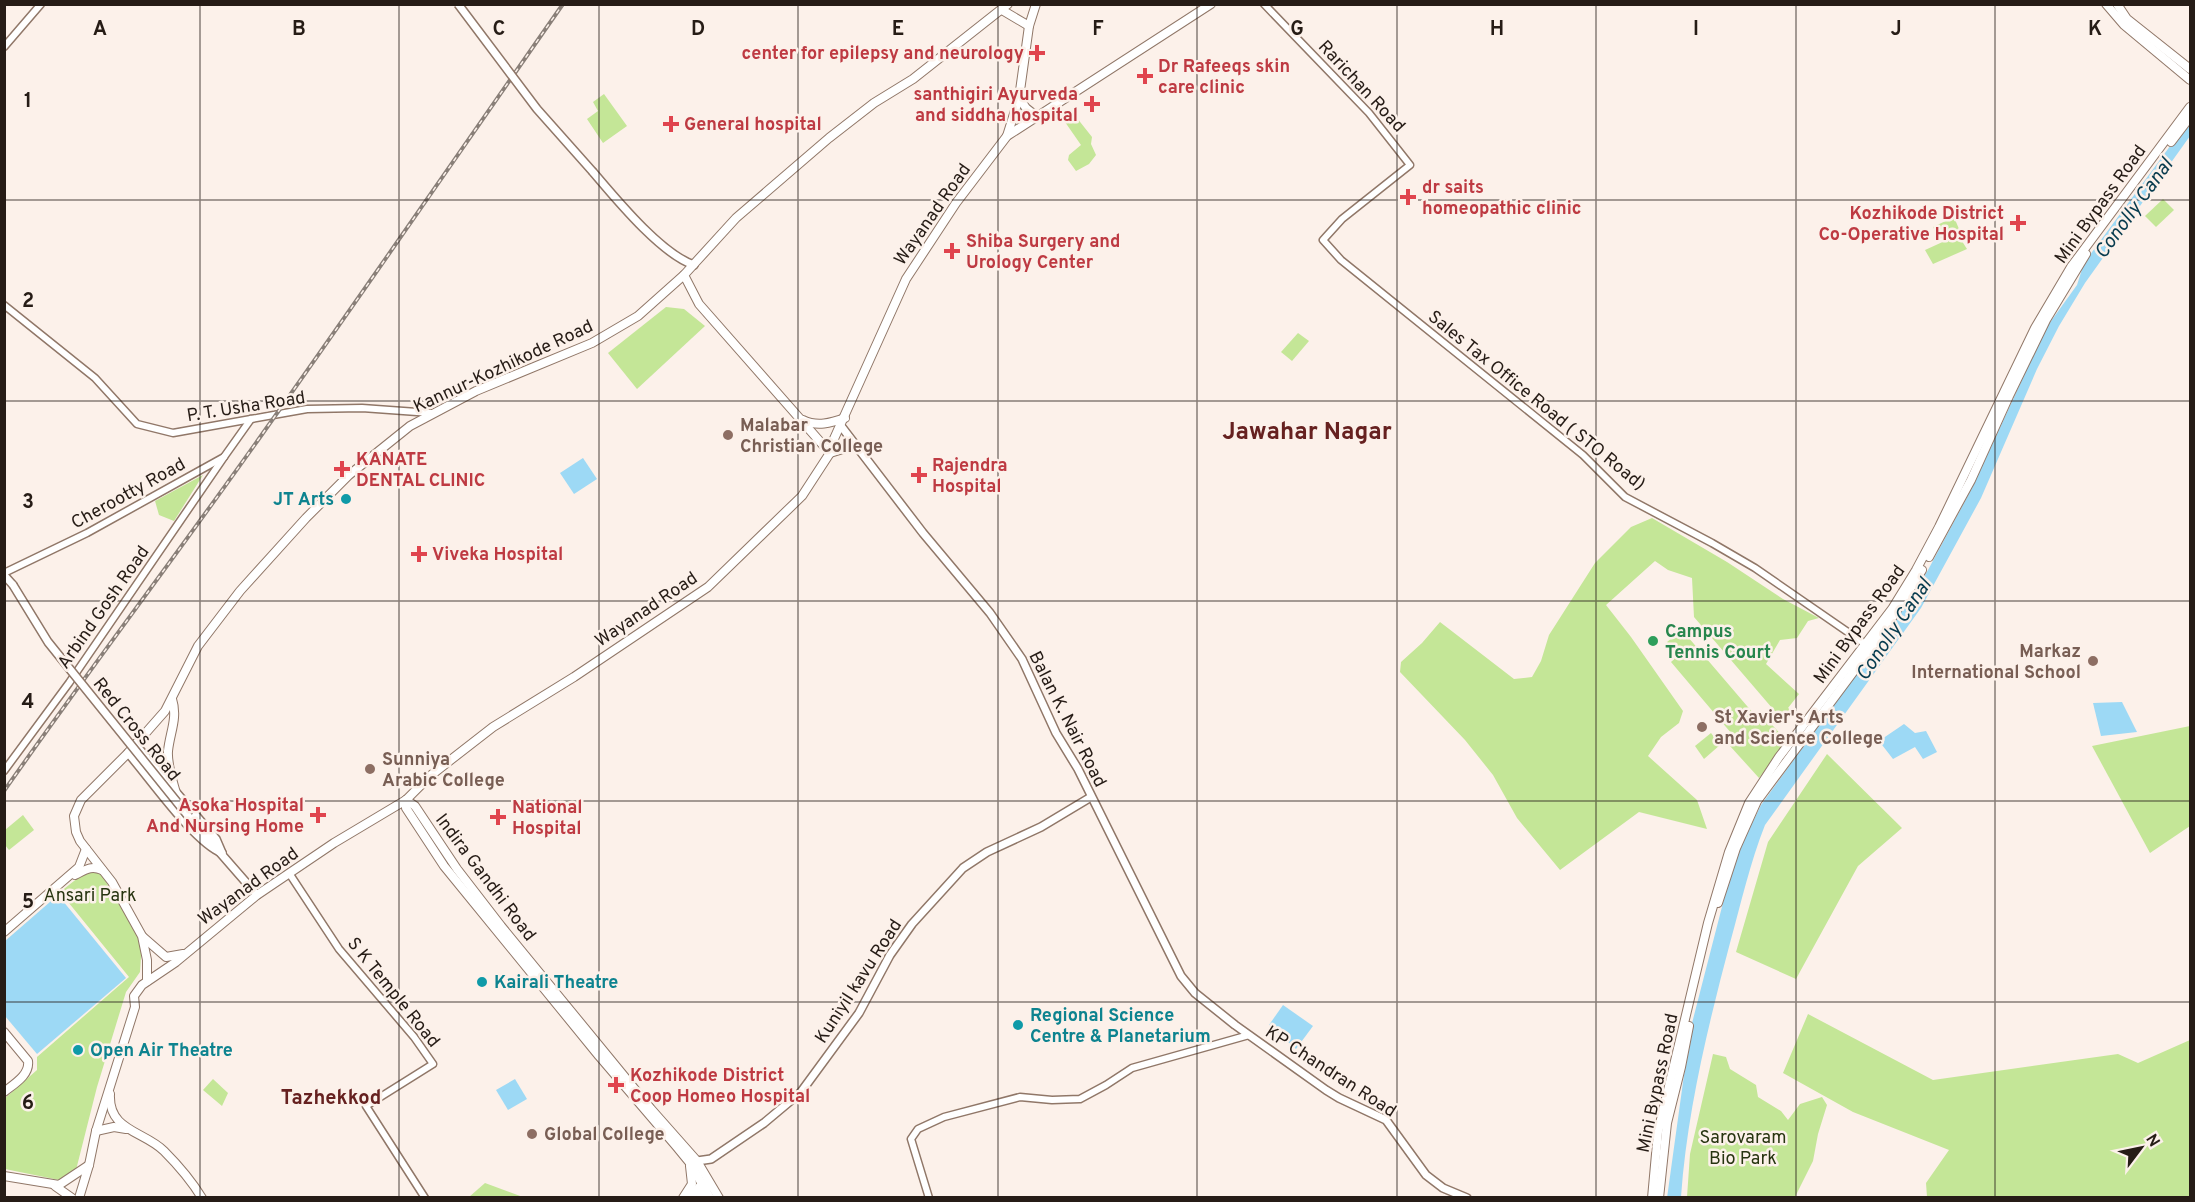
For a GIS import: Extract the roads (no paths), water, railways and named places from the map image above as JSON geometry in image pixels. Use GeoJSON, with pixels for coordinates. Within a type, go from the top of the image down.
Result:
{"type":"FeatureCollection","features":[{"type":"Feature","properties":{"kind":"main road"},"geometry":{"type":"LineString","coordinates":[[458,4],[537,110],[622,206],[678,258],[694,265]]}},
{"type":"Feature","properties":{"kind":"main road"},"geometry":{"type":"LineString","coordinates":[[1007,136],[1019,98],[1029,26],[1036,4]]}},
{"type":"Feature","properties":{"kind":"main road","name":"Wayanad Road"},"geometry":{"type":"LineString","coordinates":[[147,981],[176,962],[257,895],[406,800],[430,776],[493,727],[574,677],[708,587],[802,496],[830,453],[833,441],[906,279],[956,203],[1007,136],[1211,4]]}},
{"type":"Feature","properties":{"kind":"main road"},"geometry":{"type":"LineString","coordinates":[[2106,4],[2124,25],[2190,80]]}},
{"type":"Feature","properties":{"kind":"main road"},"geometry":{"type":"LineString","coordinates":[[2117,4],[2127,19],[2190,69]]}},
{"type":"Feature","properties":{"kind":"main road"},"geometry":{"type":"LineString","coordinates":[[1005,7],[1029,26]]}},
{"type":"Feature","properties":{"kind":"main road","name":"Kannur-Kozhikode Road"},"geometry":{"type":"LineString","coordinates":[[142,936],[104,871],[76,832],[74,816],[81,800],[128,753],[165,711],[198,646],[240,591],[277,551],[349,475],[410,426],[476,391],[592,343],[638,316],[694,265],[736,218],[829,138],[874,103],[913,79],[1005,7]]}},
{"type":"Feature","properties":{"kind":"main road"},"geometry":{"type":"LineString","coordinates":[[1019,98],[1036,116]]}},
{"type":"Feature","properties":{"kind":"main road","name":"Mini Bypass Road"},"geometry":{"type":"LineString","coordinates":[[1659,1197],[1667,1124],[1705,949],[1736,848],[1757,801],[1868,646],[1917,570],[2035,328],[2071,267],[2190,107]]}},
{"type":"Feature","properties":{"kind":"main road","name":"Mini Bypass Road"},"geometry":{"type":"LineString","coordinates":[[1652,1197],[1658,1132],[1711,913],[1729,852],[1749,803],[1773,766],[1910,592],[1971,480],[2037,339],[2090,247],[2190,117]]}},
{"type":"Feature","properties":{"kind":"main road"},"geometry":{"type":"LineString","coordinates":[[678,258],[699,304],[830,453],[856,445]]}},
{"type":"Feature","properties":{"kind":"main road"},"geometry":{"type":"LineString","coordinates":[[799,418],[810,424],[843,422]]}},
{"type":"Feature","properties":{"kind":"main road","name":"Balan K. Nair Road"},"geometry":{"type":"LineString","coordinates":[[843,422],[856,445],[923,533],[990,613],[1022,659],[1056,733],[1091,797],[1181,976],[1195,993],[1249,1035]]}},
{"type":"Feature","properties":{"kind":"main road","name":"Red Cross Road"},"geometry":{"type":"LineString","coordinates":[[5,574],[48,642],[189,817],[257,895]]}},
{"type":"Feature","properties":{"kind":"main road"},"geometry":{"type":"LineString","coordinates":[[172,699],[176,711],[168,751],[170,774],[176,793]]}},
{"type":"Feature","properties":{"kind":"main road"},"geometry":{"type":"LineString","coordinates":[[135,744],[216,839],[222,853]]}},
{"type":"Feature","properties":{"kind":"main road"},"geometry":{"type":"LineString","coordinates":[[128,753],[211,849],[222,853]]}},
{"type":"Feature","properties":{"kind":"main road","name":"Kuniyil kavu Road"},"geometry":{"type":"LineString","coordinates":[[694,1162],[711,1159],[778,1112],[801,1092],[860,1013],[890,955],[906,932],[963,868],[987,852],[1041,827],[1091,797]]}},
{"type":"Feature","properties":{"kind":"main road","name":"Indira Gandhi Road"},"geometry":{"type":"LineString","coordinates":[[406,800],[406,808],[444,866],[694,1162],[707,1189],[719,1197]]}},
{"type":"Feature","properties":{"kind":"main road"},"geometry":{"type":"LineString","coordinates":[[4,932],[69,877],[81,864],[86,849]]}},
{"type":"Feature","properties":{"kind":"main road"},"geometry":{"type":"LineString","coordinates":[[69,877],[95,867],[104,871]]}},
{"type":"Feature","properties":{"kind":"main road"},"geometry":{"type":"LineString","coordinates":[[142,936],[166,957],[184,954]]}},
{"type":"Feature","properties":{"kind":"main road"},"geometry":{"type":"LineString","coordinates":[[79,1197],[96,1131],[135,1007],[134,996],[147,981],[147,960],[142,936]]}},
{"type":"Feature","properties":{"kind":"main road"},"geometry":{"type":"LineString","coordinates":[[4,1032],[28,1061],[29,1067],[25,1074],[4,1092]]}},
{"type":"Feature","properties":{"kind":"main road","name":"KP Chandran Road"},"geometry":{"type":"LineString","coordinates":[[1249,1035],[1339,1098],[1386,1120],[1426,1175],[1443,1188],[1467,1197]]}},
{"type":"Feature","properties":{"kind":"main road"},"geometry":{"type":"LineString","coordinates":[[110,1087],[112,1111],[118,1121],[127,1129],[165,1151],[190,1178],[202,1197]]}},
{"type":"Feature","properties":{"kind":"main road"},"geometry":{"type":"LineString","coordinates":[[96,1131],[114,1126],[127,1129]]}},
{"type":"Feature","properties":{"kind":"main road"},"geometry":{"type":"LineString","coordinates":[[683,1197],[692,1184],[694,1162]]}},
{"type":"Feature","properties":{"kind":"main road"},"geometry":{"type":"LineString","coordinates":[[55,1186],[63,1184],[89,1165]]}},
{"type":"Feature","properties":{"kind":"main road"},"geometry":{"type":"LineString","coordinates":[[4,1176],[55,1186],[72,1197]]}},
{"type":"Feature","properties":{"kind":"main road"},"geometry":{"type":"LineString","coordinates":[[689,1197],[707,1189]]}},
{"type":"Feature","properties":{"kind":"main road"},"geometry":{"type":"LineString","coordinates":[[699,1197],[707,1189]]}},
{"type":"Feature","properties":{"kind":"street"},"geometry":{"type":"LineString","coordinates":[[4,47],[41,4]]}},
{"type":"Feature","properties":{"kind":"street","name":"Rarichan Road"},"geometry":{"type":"LineString","coordinates":[[1264,4],[1370,113],[1410,165]]}},
{"type":"Feature","properties":{"kind":"street","name":"Sales Tax Office Road ( STO Road)"},"geometry":{"type":"LineString","coordinates":[[1410,165],[1342,219],[1323,240],[1341,260],[1583,455],[1625,497],[1702,537],[1755,568],[1868,646]]}},
{"type":"Feature","properties":{"kind":"street","name":"P. T. Usha Road"},"geometry":{"type":"LineString","coordinates":[[4,305],[94,378],[137,424],[173,433],[307,409],[362,408],[431,413]]}},
{"type":"Feature","properties":{"kind":"street","name":"Cherootty Road"},"geometry":{"type":"LineString","coordinates":[[5,574],[87,533],[224,457],[251,419]]}},
{"type":"Feature","properties":{"kind":"street","name":"Arbind Gosh Road"},"geometry":{"type":"LineString","coordinates":[[4,771],[69,683],[224,457]]}},
{"type":"Feature","properties":{"kind":"street","name":"S K Temple Road"},"geometry":{"type":"LineString","coordinates":[[289,873],[339,949],[414,1036],[433,1065],[366,1106],[425,1197]]}},
{"type":"Feature","properties":{"kind":"street","name":"KP Chandran Road"},"geometry":{"type":"LineString","coordinates":[[929,1197],[911,1139],[918,1129],[944,1117],[1020,1096],[1052,1100],[1080,1099],[1132,1068],[1145,1063],[1249,1035]]}},
{"type":"Feature","properties":{"kind":"water","name":"Conolly Canal"},"geometry":{"type":"Polygon","coordinates":[[[2190,119],[2190,136],[2085,283],[2059,326],[2037,369],[1981,498],[1921,608],[1765,825],[1746,883],[1706,1037],[1688,1133],[1681,1197],[1667,1198],[1684,1075],[1692,1035],[1690,1031],[1739,850],[1761,805],[1906,605],[1928,570],[1972,488],[2046,328],[2077,285],[2084,263],[2190,119]]]}},
{"type":"Feature","properties":{"kind":"water"},"geometry":{"type":"Polygon","coordinates":[[[583,458],[597,479],[574,494],[560,473],[583,458]]]}},
{"type":"Feature","properties":{"kind":"water"},"geometry":{"type":"Polygon","coordinates":[[[2122,702],[2137,732],[2101,736],[2093,703],[2122,702]]]}},
{"type":"Feature","properties":{"kind":"water"},"geometry":{"type":"Polygon","coordinates":[[[1904,724],[1915,733],[1926,731],[1937,752],[1923,759],[1915,747],[1893,759],[1879,741],[1904,724]]]}},
{"type":"Feature","properties":{"kind":"water"},"geometry":{"type":"Polygon","coordinates":[[[58,895],[126,978],[37,1054],[5,1016],[5,941],[58,895]]]}},
{"type":"Feature","properties":{"kind":"water"},"geometry":{"type":"Polygon","coordinates":[[[1283,1005],[1313,1026],[1296,1049],[1269,1025],[1283,1005]]]}},
{"type":"Feature","properties":{"kind":"water"},"geometry":{"type":"Polygon","coordinates":[[[515,1079],[527,1099],[508,1110],[496,1090],[515,1079]]]}},
{"type":"Feature","properties":{"kind":"railway"},"geometry":{"type":"LineString","coordinates":[[4,791],[263,433],[563,4]]}},
{"type":"Feature","properties":{"kind":"place","name":"center for epilepsy and neurology"},"geometry":{"type":"Point","coordinates":[1037,53]}},
{"type":"Feature","properties":{"kind":"place","name":"Dr Rafeeqs skin care clinic"},"geometry":{"type":"Point","coordinates":[1145,76]}},
{"type":"Feature","properties":{"kind":"place","name":"santhigiri Ayurveda and siddha hospital"},"geometry":{"type":"Point","coordinates":[1092,104]}},
{"type":"Feature","properties":{"kind":"place","name":"General hospital"},"geometry":{"type":"Point","coordinates":[671,124]}},
{"type":"Feature","properties":{"kind":"place","name":"dr saits homeopathic clinic"},"geometry":{"type":"Point","coordinates":[1408,197]}},
{"type":"Feature","properties":{"kind":"place","name":"Kozhikode District Co-Operative Hospital"},"geometry":{"type":"Point","coordinates":[2018,223]}},
{"type":"Feature","properties":{"kind":"place","name":"Shiba Surgery and Urology Center"},"geometry":{"type":"Point","coordinates":[952,251]}},
{"type":"Feature","properties":{"kind":"place","name":"Malabar Christian College"},"geometry":{"type":"Point","coordinates":[728,435]}},
{"type":"Feature","properties":{"kind":"place","name":"KANATE DENTAL CLINIC"},"geometry":{"type":"Point","coordinates":[342,469]}},
{"type":"Feature","properties":{"kind":"place","name":"Rajendra Hospital"},"geometry":{"type":"Point","coordinates":[919,475]}},
{"type":"Feature","properties":{"kind":"place","name":"JT Arts"},"geometry":{"type":"Point","coordinates":[346,499]}},
{"type":"Feature","properties":{"kind":"place","name":"Viveka Hospital"},"geometry":{"type":"Point","coordinates":[419,554]}},
{"type":"Feature","properties":{"kind":"place","name":"Campus Tennis Court"},"geometry":{"type":"Point","coordinates":[1653,641]}},
{"type":"Feature","properties":{"kind":"place","name":"Markaz International School"},"geometry":{"type":"Point","coordinates":[2093,661]}},
{"type":"Feature","properties":{"kind":"place","name":"St Xavier's Arts and Science College"},"geometry":{"type":"Point","coordinates":[1702,727]}},
{"type":"Feature","properties":{"kind":"place","name":"Sunniya Arabic College"},"geometry":{"type":"Point","coordinates":[370,769]}},
{"type":"Feature","properties":{"kind":"place","name":"Asoka Hospital And Nursing Home"},"geometry":{"type":"Point","coordinates":[318,815]}},
{"type":"Feature","properties":{"kind":"place","name":"National Hospital"},"geometry":{"type":"Point","coordinates":[498,817]}},
{"type":"Feature","properties":{"kind":"place","name":"Kairali Theatre"},"geometry":{"type":"Point","coordinates":[482,982]}},
{"type":"Feature","properties":{"kind":"place","name":"Regional Science Centre & Planetarium"},"geometry":{"type":"Point","coordinates":[1018,1025]}},
{"type":"Feature","properties":{"kind":"place","name":"Open Air Theatre"},"geometry":{"type":"Point","coordinates":[78,1050]}},
{"type":"Feature","properties":{"kind":"place","name":"Kozhikode District Coop Homeo Hospital"},"geometry":{"type":"Point","coordinates":[616,1085]}},
{"type":"Feature","properties":{"kind":"place","name":"Global College"},"geometry":{"type":"Point","coordinates":[532,1134]}},
{"type":"Feature","properties":{"kind":"district","name":"Jawahar Nagar"},"geometry":{"type":"Point","coordinates":[1307,431]}},
{"type":"Feature","properties":{"kind":"district","name":"Tazhekkod"},"geometry":{"type":"Point","coordinates":[331,1097]}},
{"type":"Feature","properties":{"kind":"park label","name":"Ansari Park"},"geometry":{"type":"Point","coordinates":[90,895]}},
{"type":"Feature","properties":{"kind":"park label","name":"Sarovaram Bio Park"},"geometry":{"type":"Point","coordinates":[1743,1147]}}]}
